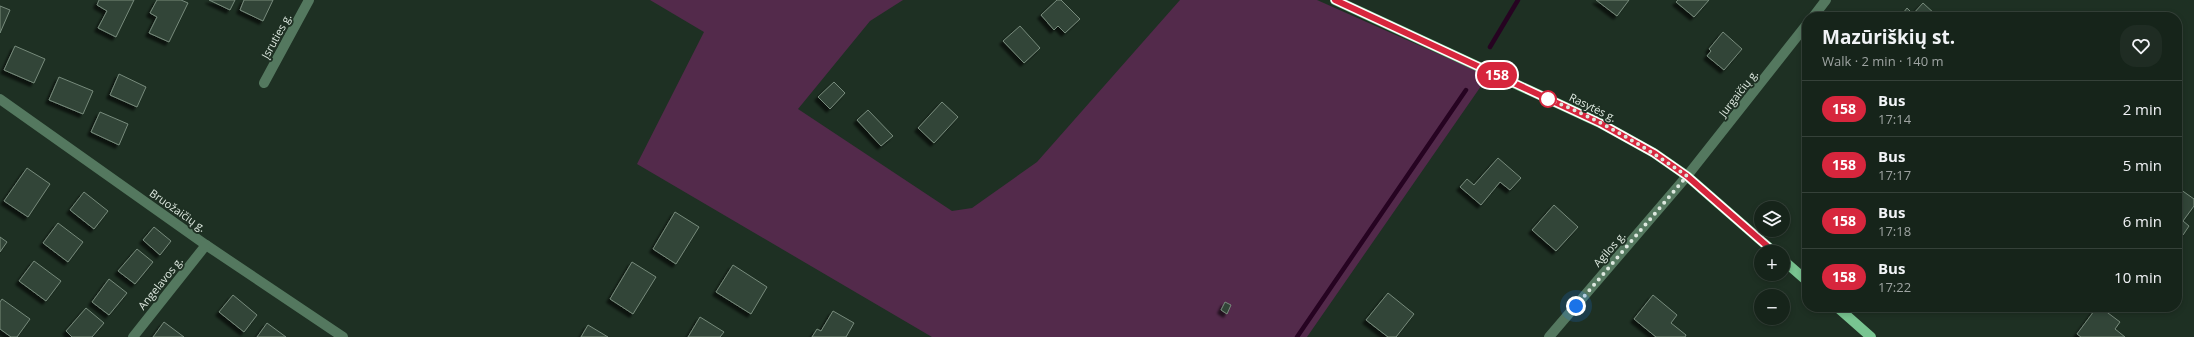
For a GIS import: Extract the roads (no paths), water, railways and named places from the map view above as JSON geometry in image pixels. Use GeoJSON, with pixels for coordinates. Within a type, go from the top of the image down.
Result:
{"type":"FeatureCollection","features":[{"type":"Feature","properties":{"kind":"main road","name":"Rasytės g."},"geometry":{"type":"LineString","coordinates":[[1335,0],[1600,123],[1654,153],[1687,176],[1766,245]]}},
{"type":"Feature","properties":{"kind":"main road"},"geometry":{"type":"LineString","coordinates":[[1790,266],[1802,277]]}},
{"type":"Feature","properties":{"kind":"main road"},"geometry":{"type":"LineString","coordinates":[[1843,312],[1871,337]]}},
{"type":"Feature","properties":{"kind":"street","name":"Įsruties g."},"geometry":{"type":"LineString","coordinates":[[264,83],[309,0]]}},
{"type":"Feature","properties":{"kind":"street"},"geometry":{"type":"LineString","coordinates":[[1817,12],[1826,0]]}},
{"type":"Feature","properties":{"kind":"street","name":"Jurgaičių g."},"geometry":{"type":"LineString","coordinates":[[1687,176],[1802,30]]}},
{"type":"Feature","properties":{"kind":"street","name":"Bruožaičių g."},"geometry":{"type":"LineString","coordinates":[[0,99],[206,245],[343,337]]}},
{"type":"Feature","properties":{"kind":"street","name":"Agilos g."},"geometry":{"type":"LineString","coordinates":[[1549,337],[1687,176]]}},
{"type":"Feature","properties":{"kind":"street","name":"Angelavos g."},"geometry":{"type":"LineString","coordinates":[[133,337],[206,245]]}},
{"type":"Feature","properties":{"kind":"waterway"},"geometry":{"type":"LineString","coordinates":[[1490,47],[1518,0]]}},
{"type":"Feature","properties":{"kind":"waterway"},"geometry":{"type":"LineString","coordinates":[[1297,337],[1466,90]]}}]}
